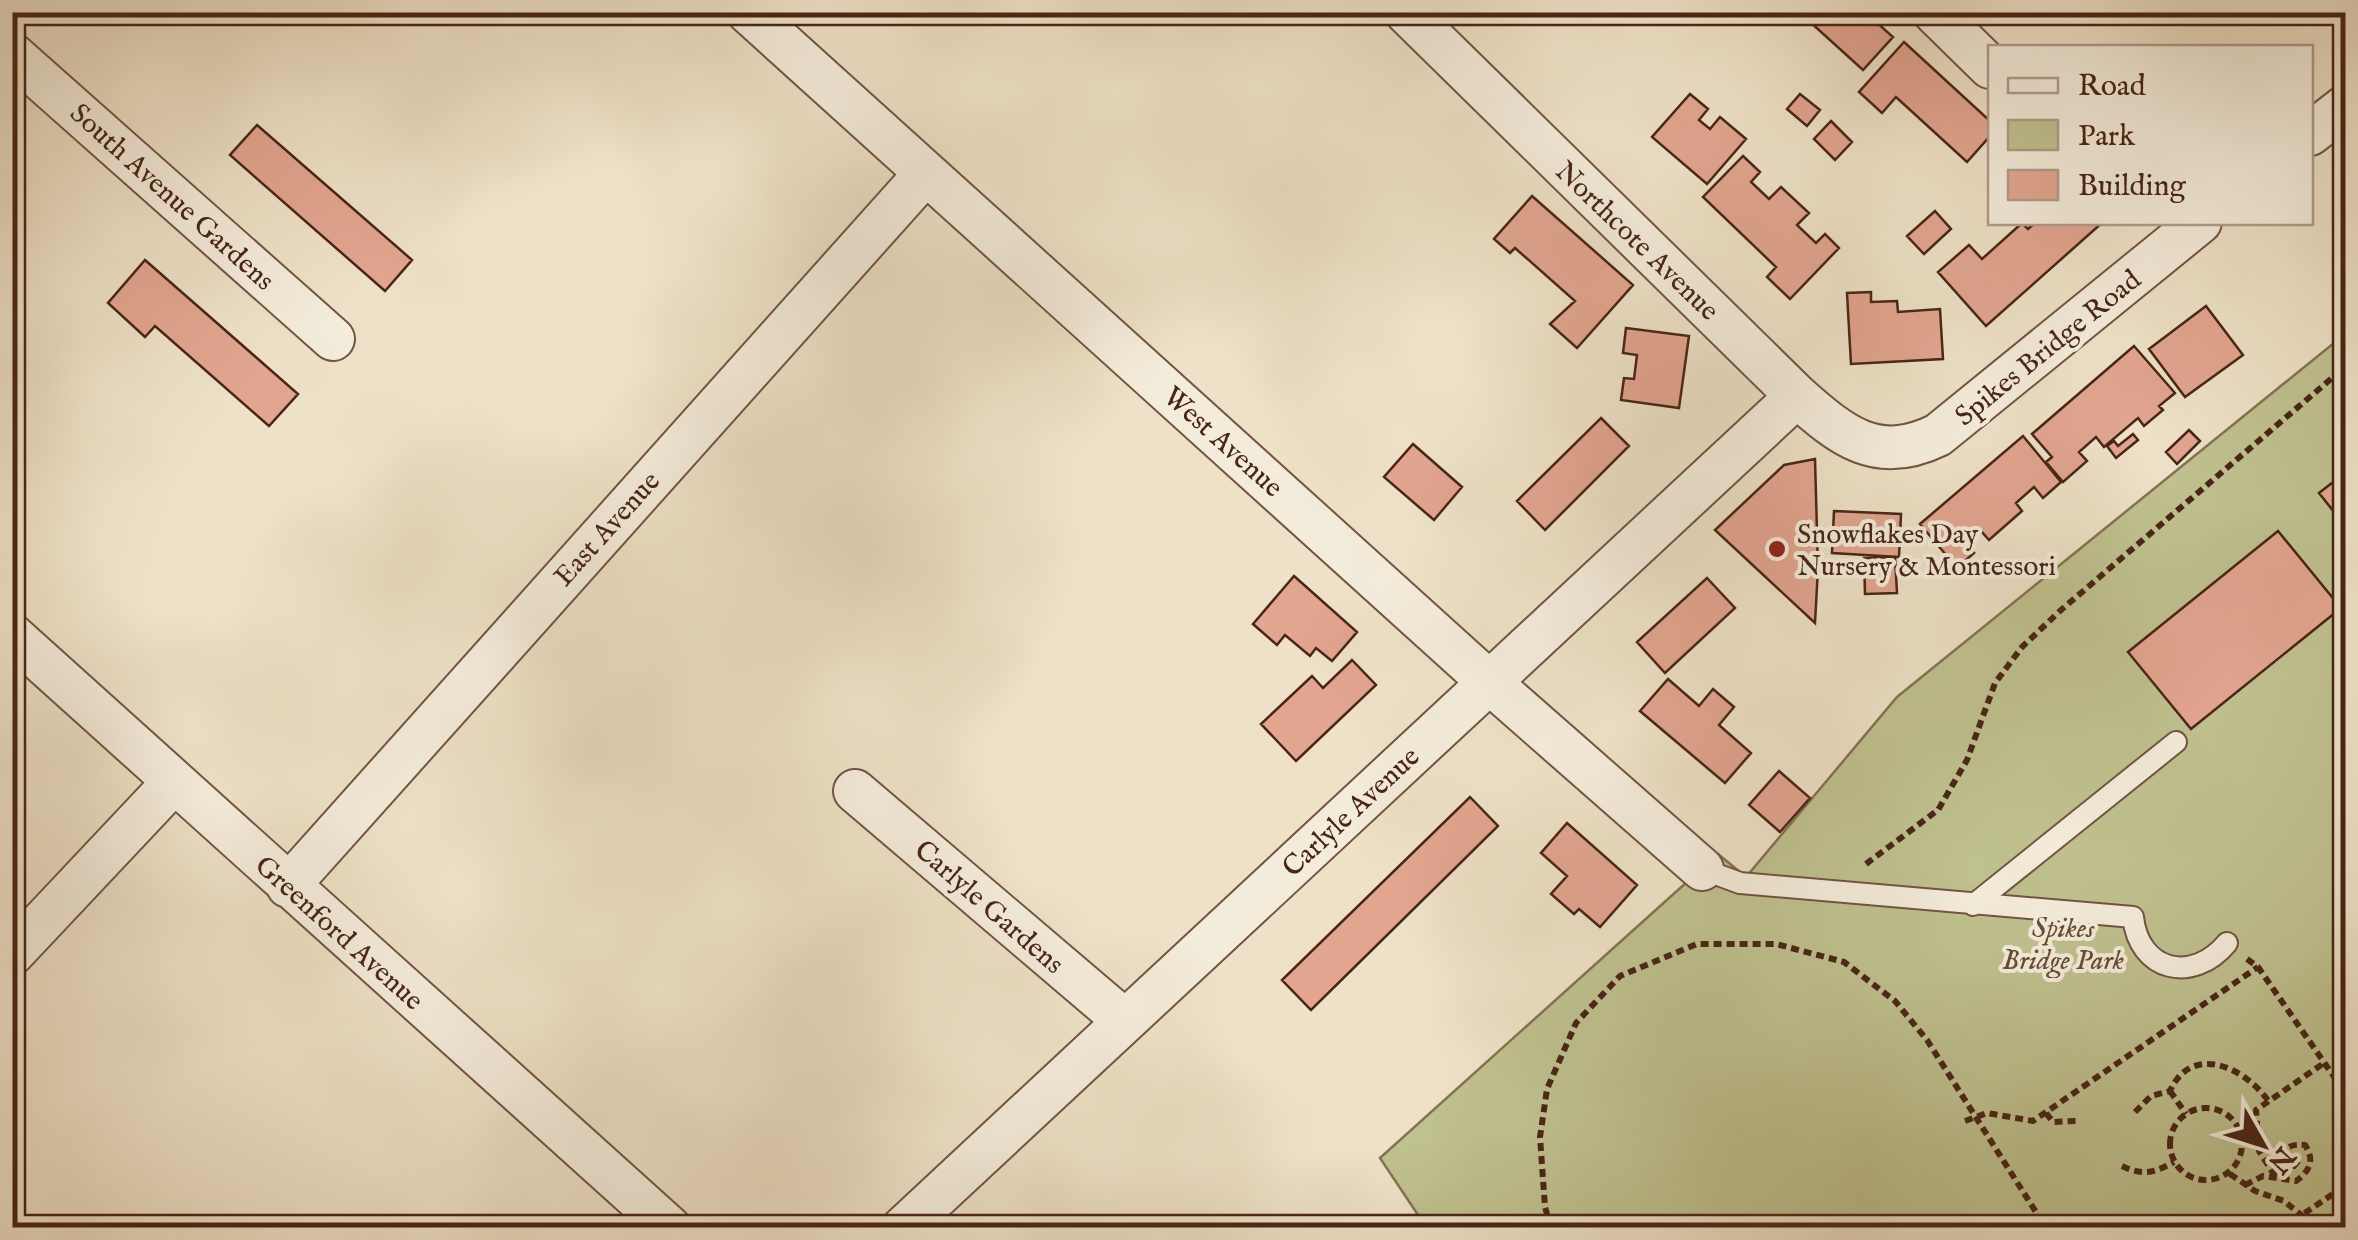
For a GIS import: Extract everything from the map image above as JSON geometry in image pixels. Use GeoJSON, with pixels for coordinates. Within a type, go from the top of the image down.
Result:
{"type":"FeatureCollection","features":[{"type":"Feature","properties":{"kind":"street","name":"West Avenue"},"geometry":{"type":"LineString","coordinates":[[748,12],[1489,682],[1702,869]]}},
{"type":"Feature","properties":{"kind":"street","name":"Northcote Avenue"},"geometry":{"type":"LineString","coordinates":[[1406,12],[1797,396],[1849,437],[1883,448]]}},
{"type":"Feature","properties":{"kind":"street"},"geometry":{"type":"LineString","coordinates":[[1934,12],[1988,65]]}},
{"type":"Feature","properties":{"kind":"street","name":"South Avenue Gardens"},"geometry":{"type":"LineString","coordinates":[[12,54],[333,339]]}},
{"type":"Feature","properties":{"kind":"street"},"geometry":{"type":"LineString","coordinates":[[2313,132],[2346,106]]}},
{"type":"Feature","properties":{"kind":"street","name":"East Avenue"},"geometry":{"type":"LineString","coordinates":[[288,886],[926,173]]}},
{"type":"Feature","properties":{"kind":"street","name":"Spikes Bridge Road"},"geometry":{"type":"LineString","coordinates":[[1883,448],[1903,448],[1938,435],[2172,230]]}},
{"type":"Feature","properties":{"kind":"street","name":"Carlyle Avenue"},"geometry":{"type":"LineString","coordinates":[[903,1228],[1797,396]]}},
{"type":"Feature","properties":{"kind":"street","name":"Greenford Avenue"},"geometry":{"type":"LineString","coordinates":[[12,635],[670,1228]]}},
{"type":"Feature","properties":{"kind":"street"},"geometry":{"type":"LineString","coordinates":[[12,954],[174,782]]}},
{"type":"Feature","properties":{"kind":"street","name":"Carlyle Gardens"},"geometry":{"type":"LineString","coordinates":[[856,790],[1125,1021]]}},
{"type":"Feature","properties":{"kind":"lane"},"geometry":{"type":"LineString","coordinates":[[1974,905],[2176,742]]}},
{"type":"Feature","properties":{"kind":"lane"},"geometry":{"type":"LineString","coordinates":[[1702,869],[1740,884],[2133,917],[2135,934],[2143,948],[2158,962],[2176,968],[2197,966],[2216,955],[2226,942]]}},
{"type":"Feature","properties":{"kind":"path"},"geometry":{"type":"LineString","coordinates":[[1831,890],[1938,810],[1967,760],[1995,683],[2022,648],[2061,610],[2346,366]]}},
{"type":"Feature","properties":{"kind":"path"},"geometry":{"type":"LineString","coordinates":[[2226,942],[2258,967],[2346,1094]]}},
{"type":"Feature","properties":{"kind":"path"},"geometry":{"type":"LineString","coordinates":[[1551,1228],[1545,1206],[1540,1137],[1547,1089],[1576,1023],[1620,976],[1697,944],[1776,944],[1844,962],[1896,1001],[1927,1040],[2046,1228]]}},
{"type":"Feature","properties":{"kind":"path"},"geometry":{"type":"LineString","coordinates":[[1965,1122],[1988,1113],[2033,1121],[2258,967]]}},
{"type":"Feature","properties":{"kind":"path"},"geometry":{"type":"LineString","coordinates":[[2170,1091],[2186,1069],[2204,1062],[2245,1075],[2269,1102]]}},
{"type":"Feature","properties":{"kind":"path"},"geometry":{"type":"LineString","coordinates":[[2238,1123],[2324,1063]]}},
{"type":"Feature","properties":{"kind":"path"},"geometry":{"type":"LineString","coordinates":[[2135,1112],[2151,1096],[2170,1091]]}},
{"type":"Feature","properties":{"kind":"path"},"geometry":{"type":"LineString","coordinates":[[2170,1091],[2186,1114]]}},
{"type":"Feature","properties":{"kind":"path"},"geometry":{"type":"LineString","coordinates":[[2212,1108],[2238,1123],[2243,1142],[2239,1160],[2230,1174],[2218,1180],[2200,1180],[2184,1174],[2174,1162],[2169,1146],[2171,1131],[2186,1114],[2212,1108]]}},
{"type":"Feature","properties":{"kind":"path"},"geometry":{"type":"LineString","coordinates":[[2256,1110],[2259,1150],[2276,1176]]}},
{"type":"Feature","properties":{"kind":"path"},"geometry":{"type":"LineString","coordinates":[[2046,1112],[2053,1122],[2076,1122]]}},
{"type":"Feature","properties":{"kind":"path"},"geometry":{"type":"LineString","coordinates":[[2245,1184],[2264,1176],[2296,1181],[2307,1174],[2310,1154],[2305,1145],[2285,1148],[2280,1157],[2286,1165],[2294,1166],[2300,1160],[2296,1156]]}},
{"type":"Feature","properties":{"kind":"path"},"geometry":{"type":"LineString","coordinates":[[2122,1166],[2152,1174],[2174,1162]]}},
{"type":"Feature","properties":{"kind":"path"},"geometry":{"type":"LineString","coordinates":[[2230,1174],[2284,1201],[2318,1228]]}},
{"type":"Feature","properties":{"kind":"path"},"geometry":{"type":"LineString","coordinates":[[2283,1228],[2346,1185]]}},
{"type":"Feature","properties":{"kind":"green space","name":"Spikes Bridge Park"},"geometry":{"type":"Polygon","coordinates":[[[2345,334],[2345,1227],[1426,1227],[1380,1158],[1718,854],[1746,877],[1897,697],[2345,334]]]}},
{"type":"Feature","properties":{"kind":"building"},"geometry":{"type":"Polygon","coordinates":[[[1799,12],[1865,12],[1893,37],[1863,70],[1799,12]]]}},
{"type":"Feature","properties":{"kind":"building"},"geometry":{"type":"Polygon","coordinates":[[[1904,42],[1988,119],[1988,138],[1967,162],[1896,97],[1882,113],[1859,92],[1904,42]]]}},
{"type":"Feature","properties":{"kind":"building"},"geometry":{"type":"Polygon","coordinates":[[[1690,94],[1708,109],[1699,120],[1710,129],[1720,117],[1746,139],[1707,184],[1652,137],[1690,94]]]}},
{"type":"Feature","properties":{"kind":"building"},"geometry":{"type":"Polygon","coordinates":[[[1800,94],[1820,110],[1807,126],[1787,109],[1800,94]]]}},
{"type":"Feature","properties":{"kind":"building"},"geometry":{"type":"Polygon","coordinates":[[[1831,121],[1852,142],[1835,160],[1814,139],[1831,121]]]}},
{"type":"Feature","properties":{"kind":"building"},"geometry":{"type":"Polygon","coordinates":[[[257,125],[412,260],[385,291],[230,155],[257,125]]]}},
{"type":"Feature","properties":{"kind":"building"},"geometry":{"type":"Polygon","coordinates":[[[1743,156],[1760,172],[1751,182],[1769,199],[1781,187],[1809,213],[1797,225],[1816,243],[1825,234],[1839,248],[1790,299],[1767,277],[1776,267],[1703,197],[1743,156]]]}},
{"type":"Feature","properties":{"kind":"building"},"geometry":{"type":"Polygon","coordinates":[[[1532,196],[1633,285],[1577,348],[1550,324],[1575,301],[1515,248],[1510,253],[1494,239],[1532,196]]]}},
{"type":"Feature","properties":{"kind":"building"},"geometry":{"type":"Polygon","coordinates":[[[1935,211],[1951,229],[1924,254],[1907,236],[1935,211]]]}},
{"type":"Feature","properties":{"kind":"building"},"geometry":{"type":"Polygon","coordinates":[[[2020,225],[2028,229],[2033,225],[2100,225],[1986,326],[1938,272],[1969,245],[1982,259],[2020,225]]]}},
{"type":"Feature","properties":{"kind":"building"},"geometry":{"type":"Polygon","coordinates":[[[145,260],[298,394],[269,426],[155,326],[145,337],[108,303],[145,260]]]}},
{"type":"Feature","properties":{"kind":"building"},"geometry":{"type":"Polygon","coordinates":[[[1871,292],[1871,302],[1897,301],[1898,312],[1940,309],[1943,359],[1851,364],[1847,293],[1871,292]]]}},
{"type":"Feature","properties":{"kind":"building"},"geometry":{"type":"Polygon","coordinates":[[[2206,306],[2243,355],[2185,397],[2149,349],[2206,306]]]}},
{"type":"Feature","properties":{"kind":"building"},"geometry":{"type":"Polygon","coordinates":[[[1626,328],[1689,336],[1679,408],[1621,400],[1624,378],[1634,379],[1637,355],[1623,353],[1626,328]]]}},
{"type":"Feature","properties":{"kind":"building"},"geometry":{"type":"Polygon","coordinates":[[[2134,346],[2175,393],[2144,426],[2138,418],[2104,447],[2096,437],[2079,452],[2087,461],[2063,482],[2046,462],[2052,457],[2032,434],[2134,346]]]}},
{"type":"Feature","properties":{"kind":"building"},"geometry":{"type":"Polygon","coordinates":[[[1601,418],[1629,446],[1545,530],[1517,501],[1601,418]]]}},
{"type":"Feature","properties":{"kind":"building"},"geometry":{"type":"Polygon","coordinates":[[[2189,430],[2200,441],[2177,464],[2166,452],[2189,430]]]}},
{"type":"Feature","properties":{"kind":"building"},"geometry":{"type":"Polygon","coordinates":[[[2133,434],[2138,440],[2116,458],[2107,446],[2114,441],[2118,446],[2133,434]]]}},
{"type":"Feature","properties":{"kind":"building"},"geometry":{"type":"Polygon","coordinates":[[[2023,436],[2061,482],[2043,498],[2034,487],[2016,503],[2022,511],[1989,540],[1981,531],[1965,544],[1974,553],[1957,568],[1920,524],[2023,436]]]}},
{"type":"Feature","properties":{"kind":"building"},"geometry":{"type":"Polygon","coordinates":[[[1413,444],[1462,487],[1434,520],[1384,477],[1413,444]]]}},
{"type":"Feature","properties":{"kind":"building","name":"Snowflakes Day Nursery & Montessori"},"geometry":{"type":"Polygon","coordinates":[[[1815,459],[1815,623],[1715,530],[1784,465],[1815,459]]]}},
{"type":"Feature","properties":{"kind":"building"},"geometry":{"type":"Polygon","coordinates":[[[2346,472],[2346,519],[2342,522],[2319,493],[2346,472]]]}},
{"type":"Feature","properties":{"kind":"building"},"geometry":{"type":"Polygon","coordinates":[[[1834,511],[1901,514],[1899,557],[1832,553],[1834,511]]]}},
{"type":"Feature","properties":{"kind":"building"},"geometry":{"type":"Polygon","coordinates":[[[2278,531],[2341,608],[2191,729],[2128,652],[2278,531]]]}},
{"type":"Feature","properties":{"kind":"building"},"geometry":{"type":"Polygon","coordinates":[[[1895,557],[1897,593],[1865,594],[1864,558],[1895,557]]]}},
{"type":"Feature","properties":{"kind":"building"},"geometry":{"type":"Polygon","coordinates":[[[1294,576],[1357,632],[1332,661],[1316,648],[1310,656],[1285,635],[1277,645],[1253,624],[1294,576]]]}},
{"type":"Feature","properties":{"kind":"building"},"geometry":{"type":"Polygon","coordinates":[[[1707,578],[1735,608],[1665,673],[1637,642],[1707,578]]]}},
{"type":"Feature","properties":{"kind":"building"},"geometry":{"type":"Polygon","coordinates":[[[1352,660],[1376,685],[1296,761],[1261,724],[1312,676],[1323,688],[1352,660]]]}},
{"type":"Feature","properties":{"kind":"building"},"geometry":{"type":"Polygon","coordinates":[[[1668,679],[1699,706],[1713,689],[1734,707],[1719,725],[1751,753],[1725,783],[1640,711],[1668,679]]]}},
{"type":"Feature","properties":{"kind":"building"},"geometry":{"type":"Polygon","coordinates":[[[1779,771],[1810,798],[1780,832],[1749,805],[1779,771]]]}},
{"type":"Feature","properties":{"kind":"building"},"geometry":{"type":"Polygon","coordinates":[[[1470,797],[1498,826],[1311,1010],[1282,980],[1470,797]]]}},
{"type":"Feature","properties":{"kind":"building"},"geometry":{"type":"Polygon","coordinates":[[[1567,823],[1637,885],[1600,927],[1579,909],[1574,914],[1551,894],[1567,876],[1541,853],[1567,823]]]}},
{"type":"Feature","properties":{"kind":"place","name":"Snowflakes Day Nursery & Montessori"},"geometry":{"type":"Point","coordinates":[1777,549]}}]}
